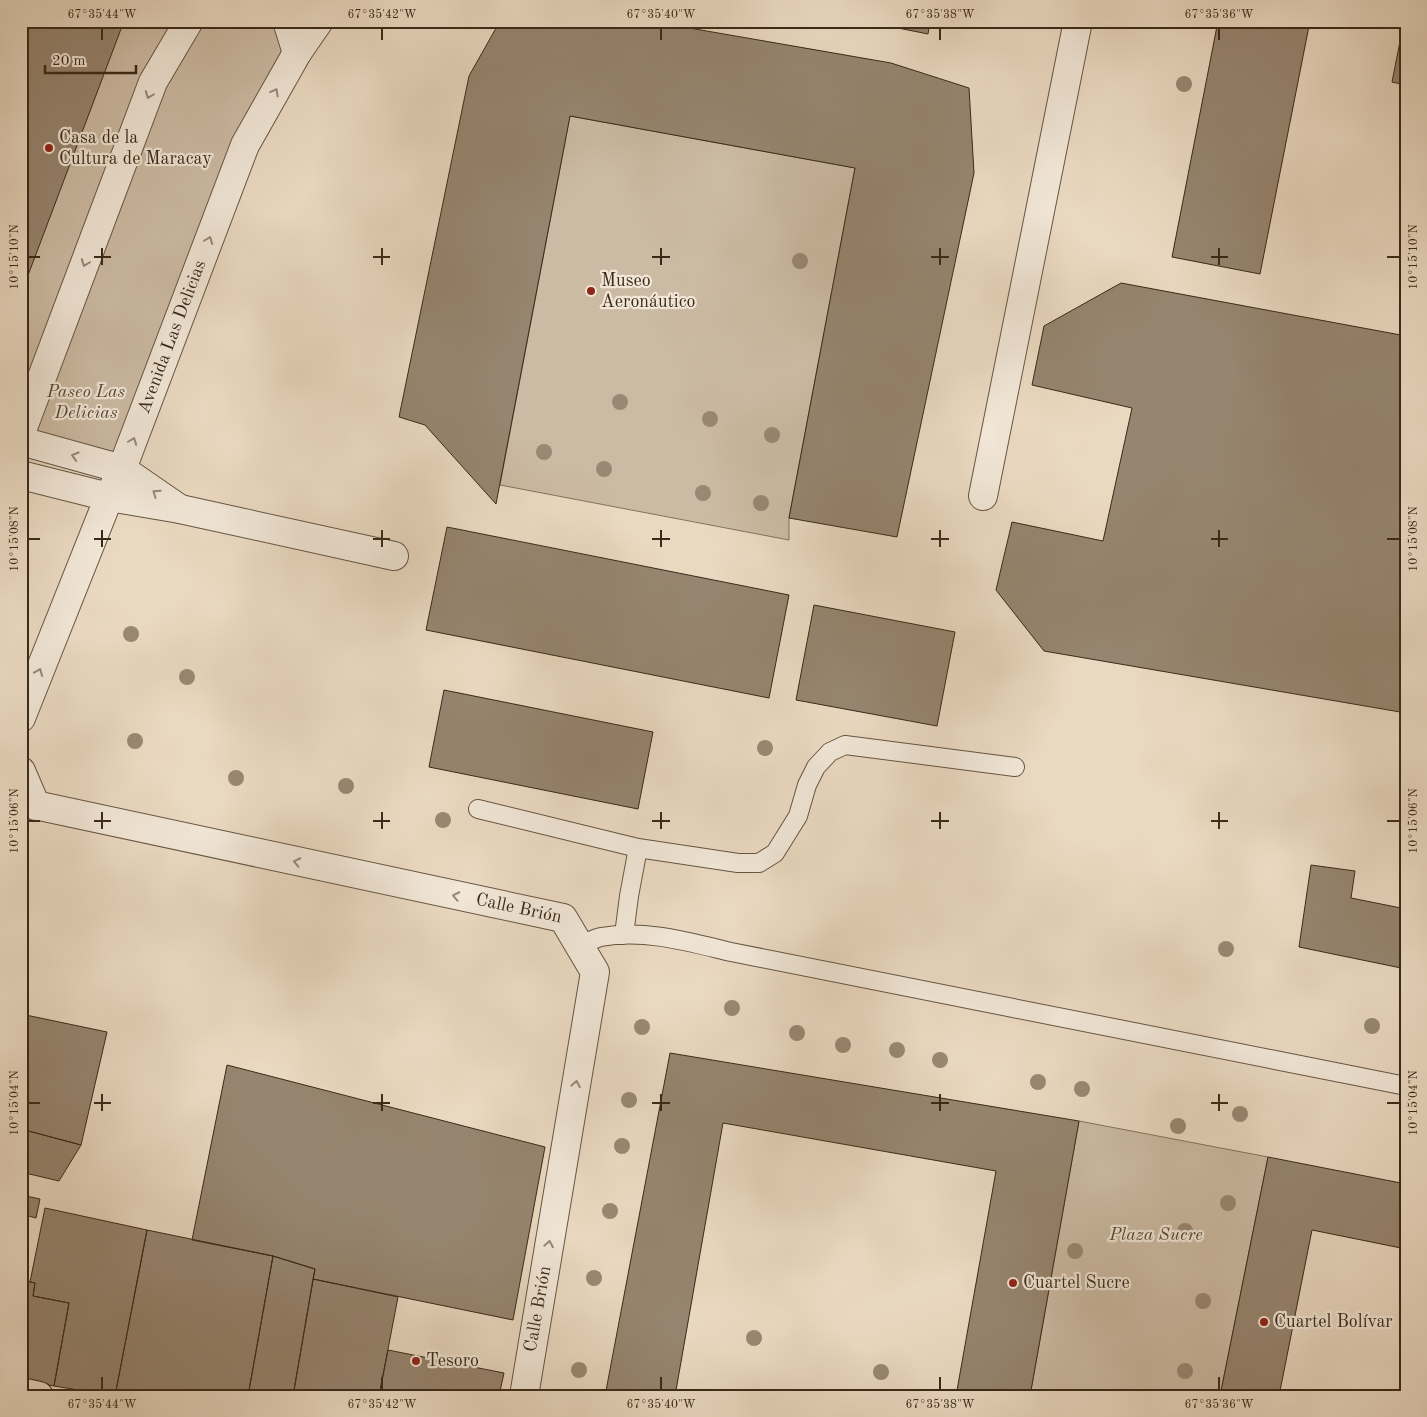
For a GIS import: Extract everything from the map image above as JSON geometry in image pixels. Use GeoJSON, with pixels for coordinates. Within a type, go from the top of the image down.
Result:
{"type":"FeatureCollection","features":[{"type":"Feature","properties":{"kind":"main road"},"geometry":{"type":"LineString","coordinates":[[21,1392],[39,1396]]}},
{"type":"Feature","properties":{"kind":"street"},"geometry":{"type":"LineString","coordinates":[[21,433],[153,82],[189,21]]}},
{"type":"Feature","properties":{"kind":"street"},"geometry":{"type":"LineString","coordinates":[[287,21],[297,53]]}},
{"type":"Feature","properties":{"kind":"street","name":"Avenida Las Delicias"},"geometry":{"type":"LineString","coordinates":[[21,718],[109,497],[122,469],[245,145],[297,53],[319,21]]}},
{"type":"Feature","properties":{"kind":"street"},"geometry":{"type":"LineString","coordinates":[[983,496],[1078,21]]}},
{"type":"Feature","properties":{"kind":"street"},"geometry":{"type":"LineString","coordinates":[[21,441],[122,469],[180,509]]}},
{"type":"Feature","properties":{"kind":"street"},"geometry":{"type":"LineString","coordinates":[[21,475],[109,497],[180,509],[394,556]]}},
{"type":"Feature","properties":{"kind":"street"},"geometry":{"type":"LineString","coordinates":[[21,771],[29,804]]}},
{"type":"Feature","properties":{"kind":"street","name":"Calle Brión"},"geometry":{"type":"LineString","coordinates":[[29,804],[562,918],[595,972],[524,1396]]}},
{"type":"Feature","properties":{"kind":"lane"},"geometry":{"type":"LineString","coordinates":[[478,809],[638,848],[738,862],[759,863],[775,853],[798,816],[807,785],[816,767],[830,752],[845,745],[1016,767]]}},
{"type":"Feature","properties":{"kind":"lane"},"geometry":{"type":"LineString","coordinates":[[624,935],[638,848]]}},
{"type":"Feature","properties":{"kind":"lane"},"geometry":{"type":"LineString","coordinates":[[579,945],[599,938],[624,935],[654,936],[1406,1086]]}},
{"type":"Feature","properties":{"kind":"green space","name":"Paseo Las Delicias"},"geometry":{"type":"Polygon","coordinates":[[[21,21],[300,21],[277,59],[233,142],[116,467],[21,441],[21,21]]]}},
{"type":"Feature","properties":{"kind":"green space"},"geometry":{"type":"Polygon","coordinates":[[[570,116],[855,168],[789,518],[789,540],[500,485],[570,116]]]}},
{"type":"Feature","properties":{"kind":"green space","name":"Plaza Sucre"},"geometry":{"type":"Polygon","coordinates":[[[1079,1121],[1268,1157],[1220,1396],[1030,1396],[1079,1121]]]}},
{"type":"Feature","properties":{"kind":"building","name":"Casa de la Cultura de Maracay"},"geometry":{"type":"Polygon","coordinates":[[[21,21],[124,21],[27,278],[21,276],[21,21]]]}},
{"type":"Feature","properties":{"kind":"building"},"geometry":{"type":"Polygon","coordinates":[[[500,21],[649,21],[891,63],[969,88],[974,173],[897,537],[789,518],[855,168],[570,116],[496,504],[425,425],[399,417],[469,76],[500,21]]]}},
{"type":"Feature","properties":{"kind":"building"},"geometry":{"type":"Polygon","coordinates":[[[863,21],[930,21],[928,34],[863,21]]]}},
{"type":"Feature","properties":{"kind":"building"},"geometry":{"type":"Polygon","coordinates":[[[1218,21],[1310,21],[1260,274],[1172,257],[1218,21]]]}},
{"type":"Feature","properties":{"kind":"building"},"geometry":{"type":"Polygon","coordinates":[[[1404,21],[1406,21],[1406,85],[1392,82],[1404,21]]]}},
{"type":"Feature","properties":{"kind":"building"},"geometry":{"type":"Polygon","coordinates":[[[1121,283],[1406,336],[1406,713],[1044,651],[996,590],[1012,522],[1103,541],[1132,408],[1032,385],[1044,326],[1121,283]]]}},
{"type":"Feature","properties":{"kind":"building"},"geometry":{"type":"Polygon","coordinates":[[[447,527],[789,595],[769,698],[426,630],[447,527]]]}},
{"type":"Feature","properties":{"kind":"building"},"geometry":{"type":"Polygon","coordinates":[[[814,605],[955,632],[937,726],[796,700],[814,605]]]}},
{"type":"Feature","properties":{"kind":"building"},"geometry":{"type":"Polygon","coordinates":[[[444,690],[653,732],[638,809],[429,767],[444,690]]]}},
{"type":"Feature","properties":{"kind":"building"},"geometry":{"type":"Polygon","coordinates":[[[1311,865],[1355,871],[1351,898],[1406,909],[1406,969],[1299,947],[1311,865]]]}},
{"type":"Feature","properties":{"kind":"building"},"geometry":{"type":"Polygon","coordinates":[[[21,1014],[107,1032],[81,1145],[21,1129],[21,1111],[25,1093],[21,1092],[21,1014]]]}},
{"type":"Feature","properties":{"kind":"building","name":"Cuartel Sucre"},"geometry":{"type":"Polygon","coordinates":[[[670,1053],[1079,1121],[1030,1396],[956,1396],[996,1171],[723,1123],[675,1396],[605,1396],[670,1053]]]}},
{"type":"Feature","properties":{"kind":"building"},"geometry":{"type":"Polygon","coordinates":[[[227,1065],[545,1147],[513,1320],[313,1279],[315,1269],[273,1256],[192,1240],[227,1065]]]}},
{"type":"Feature","properties":{"kind":"building"},"geometry":{"type":"Polygon","coordinates":[[[21,1129],[81,1145],[59,1181],[21,1172],[21,1129]]]}},
{"type":"Feature","properties":{"kind":"building","name":"Cuartel Bolívar"},"geometry":{"type":"Polygon","coordinates":[[[1268,1157],[1406,1184],[1406,1249],[1312,1230],[1279,1396],[1220,1396],[1268,1157]]]}},
{"type":"Feature","properties":{"kind":"building"},"geometry":{"type":"Polygon","coordinates":[[[21,1195],[40,1199],[36,1218],[21,1214],[21,1195]]]}},
{"type":"Feature","properties":{"kind":"building"},"geometry":{"type":"Polygon","coordinates":[[[45,1208],[147,1230],[115,1396],[54,1386],[69,1303],[33,1296],[35,1283],[30,1282],[45,1208]]]}},
{"type":"Feature","properties":{"kind":"building"},"geometry":{"type":"Polygon","coordinates":[[[147,1230],[273,1256],[248,1396],[115,1396],[147,1230]]]}},
{"type":"Feature","properties":{"kind":"building"},"geometry":{"type":"Polygon","coordinates":[[[273,1256],[315,1269],[293,1396],[248,1396],[273,1256]]]}},
{"type":"Feature","properties":{"kind":"building"},"geometry":{"type":"Polygon","coordinates":[[[313,1279],[398,1297],[379,1396],[293,1396],[313,1279]]]}},
{"type":"Feature","properties":{"kind":"building"},"geometry":{"type":"Polygon","coordinates":[[[21,1280],[35,1283],[33,1296],[69,1303],[54,1386],[21,1379],[21,1280]]]}},
{"type":"Feature","properties":{"kind":"building","name":"Tesoro"},"geometry":{"type":"Polygon","coordinates":[[[388,1350],[504,1373],[499,1396],[379,1396],[388,1350]]]}},
{"type":"Feature","properties":{"kind":"place","name":"Casa de la Cultura de Maracay"},"geometry":{"type":"Point","coordinates":[49,148]}},
{"type":"Feature","properties":{"kind":"place","name":"Museo Aeronáutico"},"geometry":{"type":"Point","coordinates":[591,291]}},
{"type":"Feature","properties":{"kind":"place","name":"Cuartel Sucre"},"geometry":{"type":"Point","coordinates":[1013,1283]}},
{"type":"Feature","properties":{"kind":"place","name":"Cuartel Bolívar"},"geometry":{"type":"Point","coordinates":[1264,1322]}},
{"type":"Feature","properties":{"kind":"place","name":"Tesoro"},"geometry":{"type":"Point","coordinates":[416,1361]}}]}
